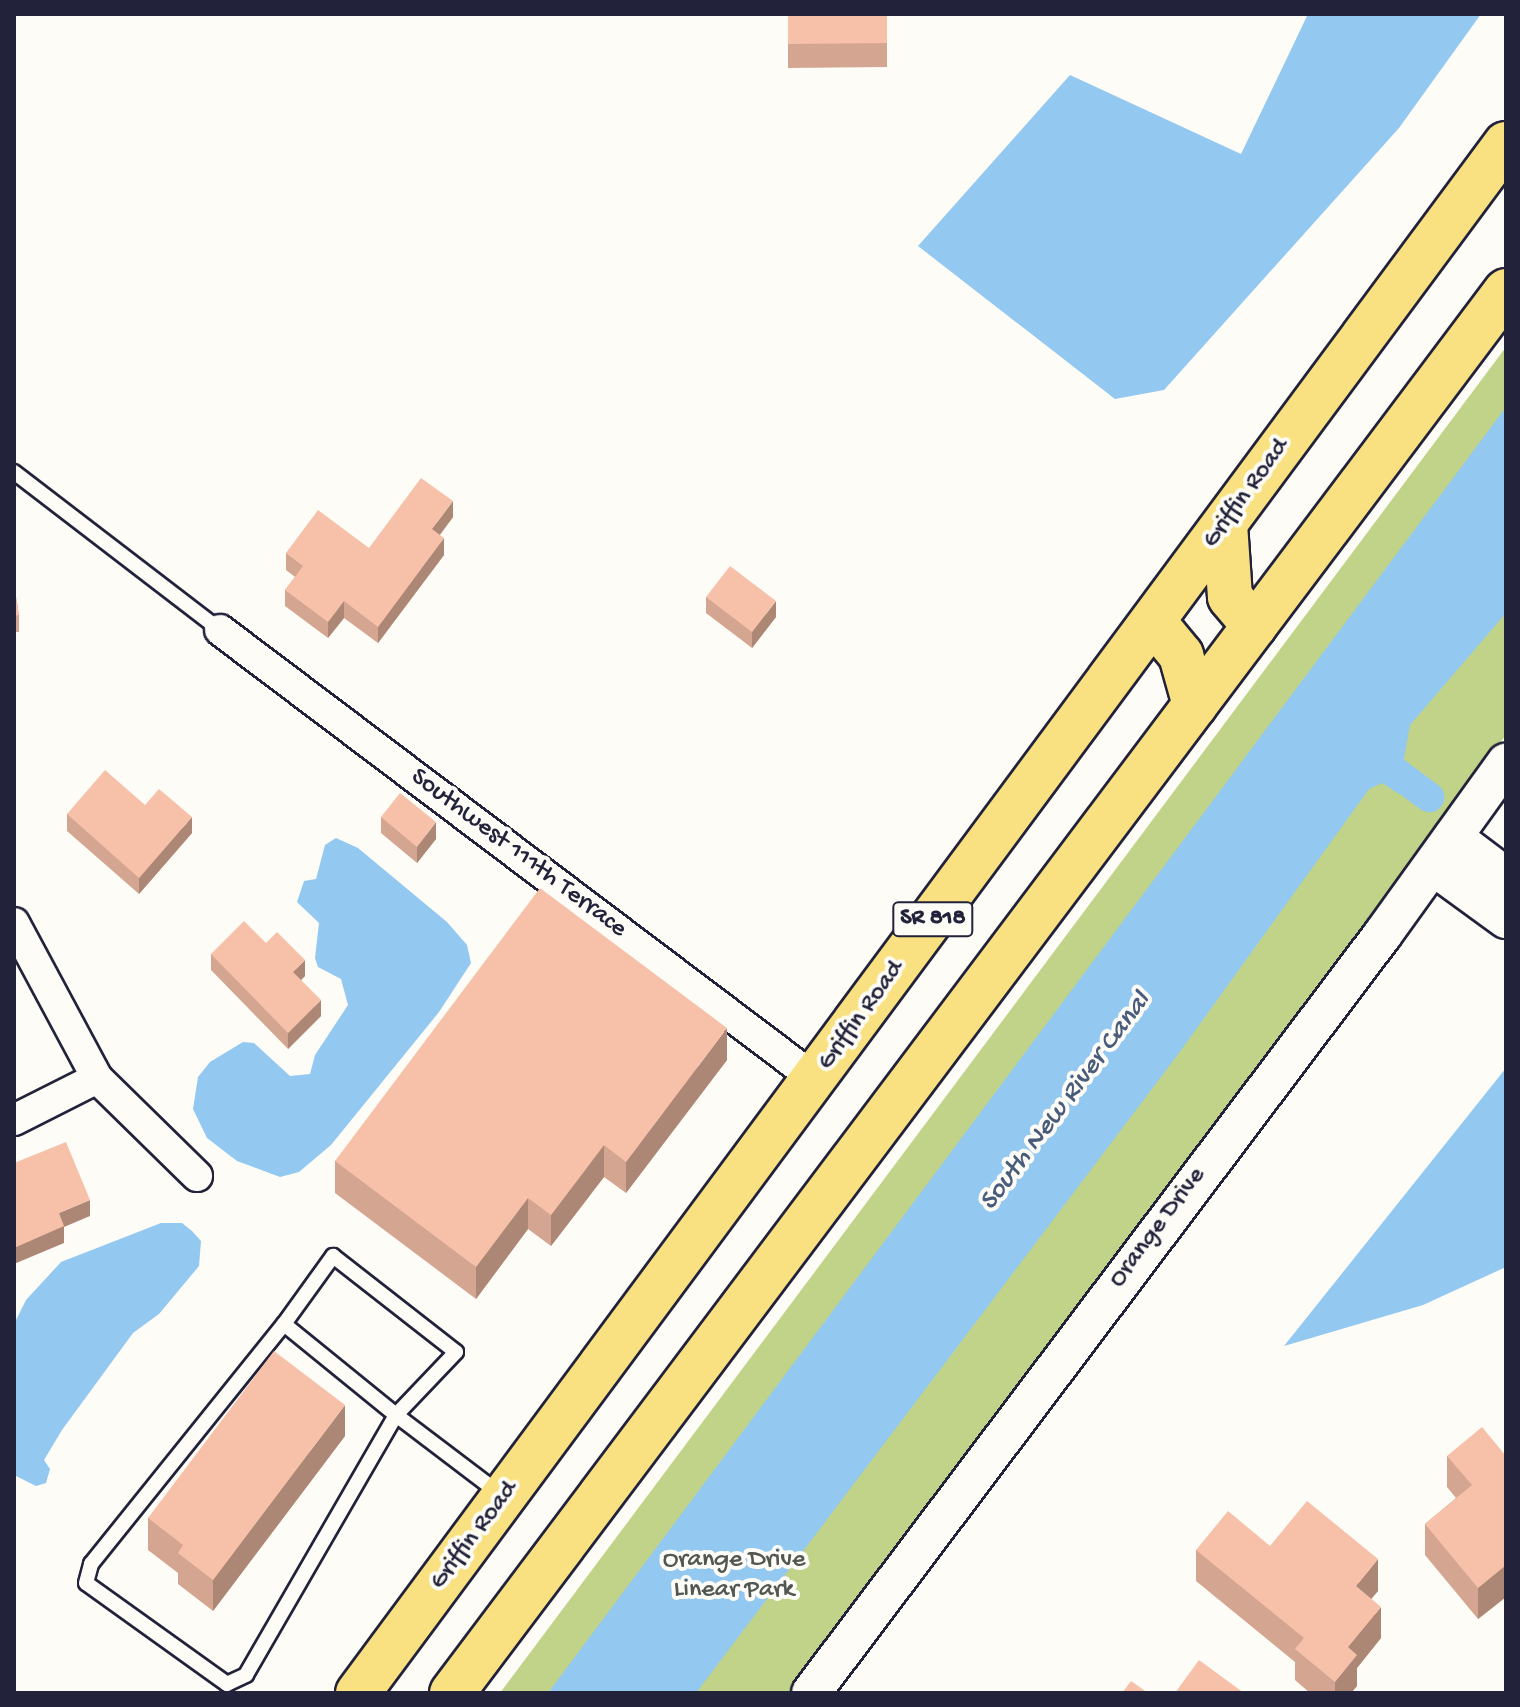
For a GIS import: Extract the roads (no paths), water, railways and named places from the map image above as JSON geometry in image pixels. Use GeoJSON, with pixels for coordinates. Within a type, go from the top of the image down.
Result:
{"type":"FeatureCollection","features":[{"type":"Feature","properties":{"kind":"main road","name":"Griffin Road"},"geometry":{"type":"LineString","coordinates":[[358,1693],[1506,144]]}},
{"type":"Feature","properties":{"kind":"main road","name":"SR 818"},"geometry":{"type":"LineString","coordinates":[[452,1693],[1506,291]]}},
{"type":"Feature","properties":{"kind":"main road"},"geometry":{"type":"LineString","coordinates":[[1225,524],[1230,597],[1254,626]]}},
{"type":"Feature","properties":{"kind":"main road"},"geometry":{"type":"LineString","coordinates":[[1153,621],[1181,655],[1195,705]]}},
{"type":"Feature","properties":{"kind":"street","name":"Southwest 111th Terrace"},"geometry":{"type":"LineString","coordinates":[[220,630],[815,1079]]}},
{"type":"Feature","properties":{"kind":"street","name":"Orange Drive"},"geometry":{"type":"LineString","coordinates":[[811,1693],[1443,852],[1506,763]]}},
{"type":"Feature","properties":{"kind":"street"},"geometry":{"type":"LineString","coordinates":[[1443,852],[1506,877]]}},
{"type":"Feature","properties":{"kind":"street"},"geometry":{"type":"LineString","coordinates":[[1443,852],[1506,919]]}},
{"type":"Feature","properties":{"kind":"street"},"geometry":{"type":"LineString","coordinates":[[14,923],[97,1078],[197,1176]]}},
{"type":"Feature","properties":{"kind":"street"},"geometry":{"type":"LineString","coordinates":[[14,1120],[97,1078]]}},
{"type":"Feature","properties":{"kind":"lane"},"geometry":{"type":"LineString","coordinates":[[14,472],[220,630]]}},
{"type":"Feature","properties":{"kind":"lane"},"geometry":{"type":"LineString","coordinates":[[333,1256],[456,1352],[396,1415],[246,1675],[227,1684],[86,1583],[91,1564],[284,1324],[333,1256]]}},
{"type":"Feature","properties":{"kind":"lane"},"geometry":{"type":"LineString","coordinates":[[284,1324],[504,1497]]}},
{"type":"Feature","properties":{"kind":"water"},"geometry":{"type":"Polygon","coordinates":[[[1308,14],[1481,14],[1399,128],[1164,390],[1115,399],[918,246],[1070,75],[1241,154],[1308,14]]]}},
{"type":"Feature","properties":{"kind":"water","name":"South New River Canal"},"geometry":{"type":"Polygon","coordinates":[[[1506,407],[1506,613],[1410,725],[1403,764],[1416,772],[1399,794],[1382,783],[1369,789],[1179,1053],[696,1693],[548,1693],[1506,407]]]}},
{"type":"Feature","properties":{"kind":"water"},"geometry":{"type":"Polygon","coordinates":[[[336,838],[358,848],[447,922],[467,945],[471,963],[439,1012],[331,1145],[299,1172],[280,1177],[237,1161],[207,1138],[193,1109],[198,1077],[210,1062],[243,1042],[254,1043],[290,1076],[310,1074],[315,1055],[348,1005],[341,979],[318,967],[315,958],[319,923],[297,902],[304,881],[316,879],[325,845],[336,838]]]}},
{"type":"Feature","properties":{"kind":"water"},"geometry":{"type":"Polygon","coordinates":[[[1506,1068],[1506,1267],[1423,1305],[1284,1346],[1506,1068]]]}},
{"type":"Feature","properties":{"kind":"water"},"geometry":{"type":"Polygon","coordinates":[[[161,1223],[182,1223],[201,1241],[199,1266],[159,1314],[133,1333],[62,1430],[44,1460],[50,1469],[46,1483],[36,1486],[14,1475],[14,1324],[26,1300],[61,1262],[161,1223]]]}},
{"type":"Feature","properties":{"kind":"waterway"},"geometry":{"type":"LineString","coordinates":[[1378,759],[1429,797]]}},
{"type":"Feature","properties":{"kind":"park label","name":"Orange Drive Linear Park"},"geometry":{"type":"Point","coordinates":[734,1576]}}]}
